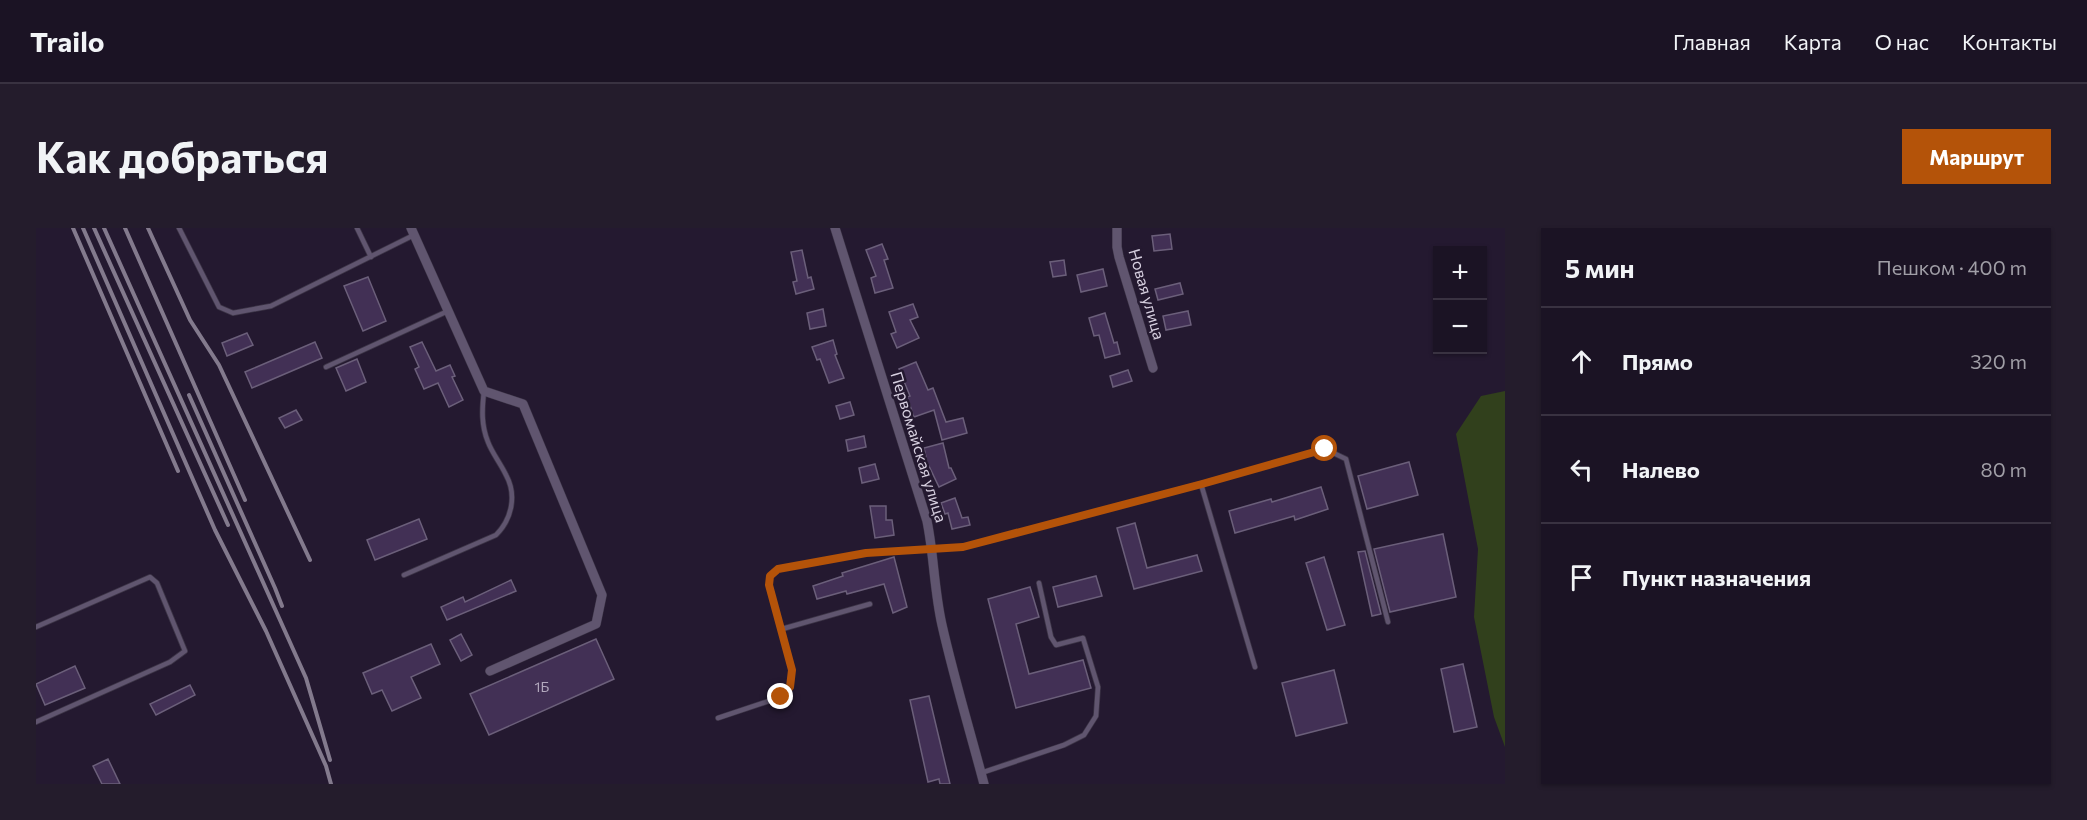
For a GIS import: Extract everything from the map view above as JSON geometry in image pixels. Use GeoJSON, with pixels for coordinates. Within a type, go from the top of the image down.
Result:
{"type":"FeatureCollection","features":[{"type":"Feature","properties":{"kind":"street","name":"Первомайская улица"},"geometry":{"type":"LineString","coordinates":[[835,228],[927,521],[933,549],[942,626],[984,784]]}},
{"type":"Feature","properties":{"kind":"street","name":"Новая улица"},"geometry":{"type":"LineString","coordinates":[[1117,228],[1119,257],[1153,368]]}},
{"type":"Feature","properties":{"kind":"street"},"geometry":{"type":"LineString","coordinates":[[412,231],[484,391],[523,404],[603,595],[596,624],[490,671]]}},
{"type":"Feature","properties":{"kind":"lane"},"geometry":{"type":"LineString","coordinates":[[179,228],[219,307],[233,313],[272,306],[370,257],[412,231]]}},
{"type":"Feature","properties":{"kind":"lane"},"geometry":{"type":"LineString","coordinates":[[357,228],[370,257]]}},
{"type":"Feature","properties":{"kind":"lane"},"geometry":{"type":"LineString","coordinates":[[326,368],[448,311]]}},
{"type":"Feature","properties":{"kind":"lane"},"geometry":{"type":"LineString","coordinates":[[404,575],[496,535],[504,527],[513,505],[508,478],[488,442],[482,415],[484,391]]}},
{"type":"Feature","properties":{"kind":"lane"},"geometry":{"type":"LineString","coordinates":[[718,718],[781,697],[790,687],[792,670],[769,585],[770,576],[778,569],[866,553],[963,547],[1325,449],[1346,459],[1388,622]]}},
{"type":"Feature","properties":{"kind":"lane"},"geometry":{"type":"LineString","coordinates":[[1202,484],[1255,667]]}},
{"type":"Feature","properties":{"kind":"lane"},"geometry":{"type":"LineString","coordinates":[[36,627],[150,577],[157,583],[184,651],[170,662],[36,722]]}},
{"type":"Feature","properties":{"kind":"lane"},"geometry":{"type":"LineString","coordinates":[[981,773],[1064,745],[1084,735],[1096,716],[1098,687],[1083,638],[1056,645],[1051,637],[1039,583]]}},
{"type":"Feature","properties":{"kind":"lane"},"geometry":{"type":"LineString","coordinates":[[782,629],[870,604]]}},
{"type":"Feature","properties":{"kind":"green space"},"geometry":{"type":"Polygon","coordinates":[[[1505,391],[1505,747],[1494,717],[1474,617],[1478,549],[1456,434],[1481,396],[1505,391]]]}},
{"type":"Feature","properties":{"kind":"building"},"geometry":{"type":"Polygon","coordinates":[[[1170,234],[1172,249],[1154,251],[1152,236],[1170,234]]]}},
{"type":"Feature","properties":{"kind":"building"},"geometry":{"type":"Polygon","coordinates":[[[882,244],[888,259],[884,260],[893,288],[875,293],[871,278],[876,276],[866,250],[882,244]]]}},
{"type":"Feature","properties":{"kind":"building"},"geometry":{"type":"Polygon","coordinates":[[[802,250],[808,278],[811,277],[814,289],[796,294],[793,282],[797,281],[791,252],[802,250]]]}},
{"type":"Feature","properties":{"kind":"building"},"geometry":{"type":"Polygon","coordinates":[[[1064,260],[1066,275],[1053,277],[1050,262],[1064,260]]]}},
{"type":"Feature","properties":{"kind":"building"},"geometry":{"type":"Polygon","coordinates":[[[1103,269],[1107,286],[1081,292],[1077,275],[1103,269]]]}},
{"type":"Feature","properties":{"kind":"building"},"geometry":{"type":"Polygon","coordinates":[[[368,277],[386,321],[363,331],[344,286],[368,277]]]}},
{"type":"Feature","properties":{"kind":"building"},"geometry":{"type":"Polygon","coordinates":[[[1180,283],[1183,294],[1158,300],[1155,289],[1180,283]]]}},
{"type":"Feature","properties":{"kind":"building"},"geometry":{"type":"Polygon","coordinates":[[[913,304],[918,317],[910,320],[919,338],[897,348],[891,334],[896,332],[889,312],[913,304]]]}},
{"type":"Feature","properties":{"kind":"building"},"geometry":{"type":"Polygon","coordinates":[[[823,309],[826,326],[810,329],[807,313],[823,309]]]}},
{"type":"Feature","properties":{"kind":"building"},"geometry":{"type":"Polygon","coordinates":[[[1188,311],[1191,325],[1166,330],[1163,316],[1188,311]]]}},
{"type":"Feature","properties":{"kind":"building"},"geometry":{"type":"Polygon","coordinates":[[[1105,313],[1114,343],[1117,342],[1120,354],[1105,358],[1099,335],[1094,336],[1089,318],[1105,313]]]}},
{"type":"Feature","properties":{"kind":"building"},"geometry":{"type":"Polygon","coordinates":[[[247,333],[253,345],[227,356],[222,343],[247,333]]]}},
{"type":"Feature","properties":{"kind":"building"},"geometry":{"type":"Polygon","coordinates":[[[833,340],[837,354],[835,355],[844,378],[829,383],[820,359],[817,360],[812,347],[833,340]]]}},
{"type":"Feature","properties":{"kind":"building"},"geometry":{"type":"Polygon","coordinates":[[[315,342],[322,358],[252,388],[245,372],[315,342]]]}},
{"type":"Feature","properties":{"kind":"building"},"geometry":{"type":"Polygon","coordinates":[[[422,342],[436,371],[450,365],[455,376],[452,377],[463,400],[449,407],[438,383],[424,389],[415,369],[419,367],[410,347],[422,342]]]}},
{"type":"Feature","properties":{"kind":"building"},"geometry":{"type":"Polygon","coordinates":[[[357,359],[366,382],[346,391],[336,368],[357,359]]]}},
{"type":"Feature","properties":{"kind":"building"},"geometry":{"type":"Polygon","coordinates":[[[916,362],[928,390],[933,388],[946,422],[963,418],[967,433],[942,440],[934,410],[914,417],[907,397],[910,396],[899,369],[916,362]]]}},
{"type":"Feature","properties":{"kind":"building"},"geometry":{"type":"Polygon","coordinates":[[[1128,370],[1132,381],[1113,387],[1110,376],[1128,370]]]}},
{"type":"Feature","properties":{"kind":"building"},"geometry":{"type":"Polygon","coordinates":[[[850,402],[854,415],[840,419],[836,406],[850,402]]]}},
{"type":"Feature","properties":{"kind":"building"},"geometry":{"type":"Polygon","coordinates":[[[296,410],[302,420],[285,428],[279,418],[296,410]]]}},
{"type":"Feature","properties":{"kind":"building"},"geometry":{"type":"Polygon","coordinates":[[[864,436],[866,447],[848,451],[846,440],[864,436]]]}},
{"type":"Feature","properties":{"kind":"building"},"geometry":{"type":"Polygon","coordinates":[[[943,443],[949,468],[956,479],[939,487],[927,462],[924,448],[943,443]]]}},
{"type":"Feature","properties":{"kind":"building"},"geometry":{"type":"Polygon","coordinates":[[[1409,462],[1418,495],[1367,509],[1358,476],[1409,462]]]}},
{"type":"Feature","properties":{"kind":"building"},"geometry":{"type":"Polygon","coordinates":[[[875,464],[879,479],[862,483],[859,468],[875,464]]]}},
{"type":"Feature","properties":{"kind":"building"},"geometry":{"type":"Polygon","coordinates":[[[1321,487],[1328,509],[1295,520],[1294,516],[1235,533],[1229,511],[1271,499],[1272,502],[1321,487]]]}},
{"type":"Feature","properties":{"kind":"building"},"geometry":{"type":"Polygon","coordinates":[[[955,498],[962,518],[968,517],[970,525],[952,529],[948,513],[945,514],[941,503],[955,498]]]}},
{"type":"Feature","properties":{"kind":"building"},"geometry":{"type":"Polygon","coordinates":[[[870,506],[886,506],[886,520],[892,520],[894,535],[875,538],[870,506]]]}},
{"type":"Feature","properties":{"kind":"building"},"geometry":{"type":"Polygon","coordinates":[[[419,519],[427,539],[375,560],[367,540],[419,519]]]}},
{"type":"Feature","properties":{"kind":"building"},"geometry":{"type":"Polygon","coordinates":[[[1135,523],[1147,568],[1197,555],[1202,571],[1134,589],[1117,528],[1135,523]]]}},
{"type":"Feature","properties":{"kind":"building"},"geometry":{"type":"Polygon","coordinates":[[[1443,534],[1456,597],[1390,612],[1374,549],[1443,534]]]}},
{"type":"Feature","properties":{"kind":"building"},"geometry":{"type":"Polygon","coordinates":[[[1365,551],[1381,614],[1372,616],[1358,552],[1365,551]]]}},
{"type":"Feature","properties":{"kind":"building"},"geometry":{"type":"Polygon","coordinates":[[[894,557],[907,607],[893,613],[884,584],[817,599],[813,586],[843,576],[842,573],[894,557]]]}},
{"type":"Feature","properties":{"kind":"building"},"geometry":{"type":"Polygon","coordinates":[[[1324,557],[1345,625],[1327,630],[1306,563],[1324,557]]]}},
{"type":"Feature","properties":{"kind":"building"},"geometry":{"type":"Polygon","coordinates":[[[1096,576],[1102,596],[1058,607],[1053,587],[1096,576]]]}},
{"type":"Feature","properties":{"kind":"building"},"geometry":{"type":"Polygon","coordinates":[[[511,580],[516,591],[447,620],[441,607],[463,597],[465,602],[511,580]]]}},
{"type":"Feature","properties":{"kind":"building"},"geometry":{"type":"Polygon","coordinates":[[[1030,587],[1039,617],[1016,624],[1029,674],[1083,660],[1091,688],[1016,708],[988,599],[1030,587]]]}},
{"type":"Feature","properties":{"kind":"building"},"geometry":{"type":"Polygon","coordinates":[[[461,634],[472,655],[461,661],[450,640],[461,634]]]}},
{"type":"Feature","properties":{"kind":"building"},"geometry":{"type":"Polygon","coordinates":[[[596,639],[614,679],[489,735],[470,694],[596,639]]]}},
{"type":"Feature","properties":{"kind":"building"},"geometry":{"type":"Polygon","coordinates":[[[431,644],[440,664],[411,677],[421,698],[392,711],[382,690],[372,694],[363,673],[431,644]]]}},
{"type":"Feature","properties":{"kind":"building"},"geometry":{"type":"Polygon","coordinates":[[[1463,664],[1477,727],[1454,732],[1441,669],[1463,664]]]}},
{"type":"Feature","properties":{"kind":"building"},"geometry":{"type":"Polygon","coordinates":[[[75,666],[85,688],[45,705],[36,684],[75,666]]]}},
{"type":"Feature","properties":{"kind":"building"},"geometry":{"type":"Polygon","coordinates":[[[1334,670],[1347,723],[1296,736],[1282,683],[1334,670]]]}},
{"type":"Feature","properties":{"kind":"building"},"geometry":{"type":"Polygon","coordinates":[[[190,685],[195,695],[156,715],[150,704],[190,685]]]}},
{"type":"Feature","properties":{"kind":"building"},"geometry":{"type":"Polygon","coordinates":[[[929,696],[950,784],[940,784],[939,779],[928,782],[910,700],[929,696]]]}},
{"type":"Feature","properties":{"kind":"building"},"geometry":{"type":"Polygon","coordinates":[[[108,759],[120,784],[102,784],[93,766],[108,759]]]}},
{"type":"Feature","properties":{"kind":"railway"},"geometry":{"type":"LineString","coordinates":[[73,228],[178,471]]}},
{"type":"Feature","properties":{"kind":"railway"},"geometry":{"type":"LineString","coordinates":[[83,228],[215,530],[266,631],[326,766],[331,784]]}},
{"type":"Feature","properties":{"kind":"railway"},"geometry":{"type":"LineString","coordinates":[[94,228],[228,525]]}},
{"type":"Feature","properties":{"kind":"railway"},"geometry":{"type":"LineString","coordinates":[[104,228],[306,678],[330,760]]}},
{"type":"Feature","properties":{"kind":"railway"},"geometry":{"type":"LineString","coordinates":[[125,228],[245,500]]}},
{"type":"Feature","properties":{"kind":"railway"},"geometry":{"type":"LineString","coordinates":[[148,228],[190,320],[219,365],[310,560]]}},
{"type":"Feature","properties":{"kind":"railway"},"geometry":{"type":"LineString","coordinates":[[189,395],[282,606]]}},
{"type":"Feature","properties":{"kind":"route"},"geometry":{"type":"LineString","coordinates":[[781,697],[790,687],[792,670],[769,585],[770,576],[778,569],[866,553],[963,547],[1325,449]]}}]}
